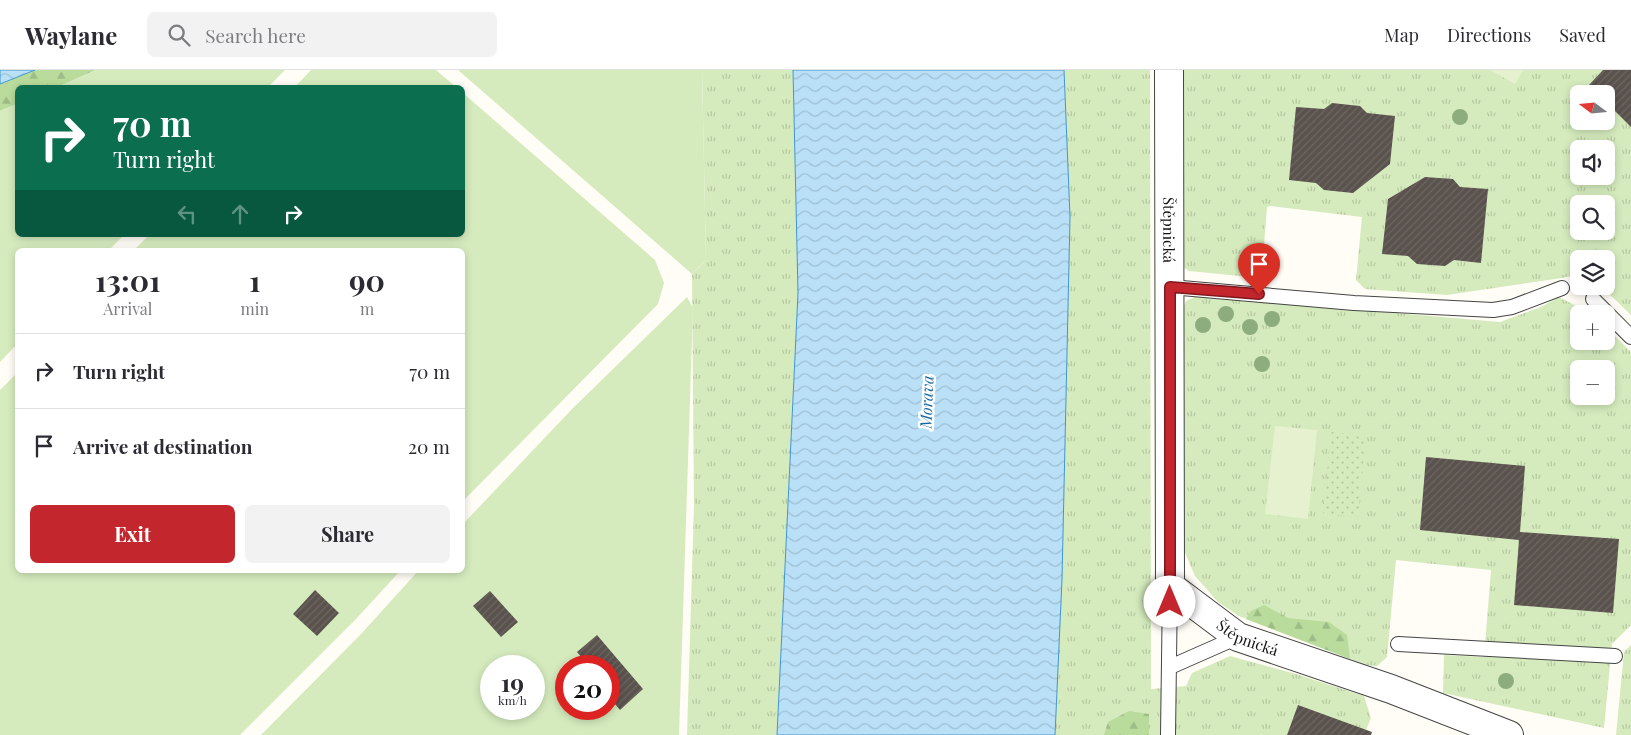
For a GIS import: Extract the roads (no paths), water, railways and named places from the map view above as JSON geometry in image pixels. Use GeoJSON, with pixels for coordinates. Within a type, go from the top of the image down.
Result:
{"type":"FeatureCollection","features":[{"type":"Feature","properties":{"kind":"street","name":"Štěpnická"},"geometry":{"type":"LineString","coordinates":[[1169,70],[1170,586],[1238,637],[1392,689],[1509,735]]}},
{"type":"Feature","properties":{"kind":"lane"},"geometry":{"type":"LineString","coordinates":[[1170,287],[1354,303],[1493,310],[1512,307],[1562,288]]}},
{"type":"Feature","properties":{"kind":"lane"},"geometry":{"type":"LineString","coordinates":[[1593,299],[1631,338]]}},
{"type":"Feature","properties":{"kind":"lane"},"geometry":{"type":"LineString","coordinates":[[1168,735],[1170,586]]}},
{"type":"Feature","properties":{"kind":"lane"},"geometry":{"type":"LineString","coordinates":[[1170,667],[1238,637]]}},
{"type":"Feature","properties":{"kind":"lane"},"geometry":{"type":"LineString","coordinates":[[1398,644],[1615,656]]}},
{"type":"Feature","properties":{"kind":"water"},"geometry":{"type":"Polygon","coordinates":[[[0,70],[35,70],[0,84],[0,70]]]}},
{"type":"Feature","properties":{"kind":"water","name":"Morava"},"geometry":{"type":"Polygon","coordinates":[[[793,70],[1064,70],[1070,217],[1062,579],[1055,735],[777,735],[798,293],[793,70]]]}}]}
